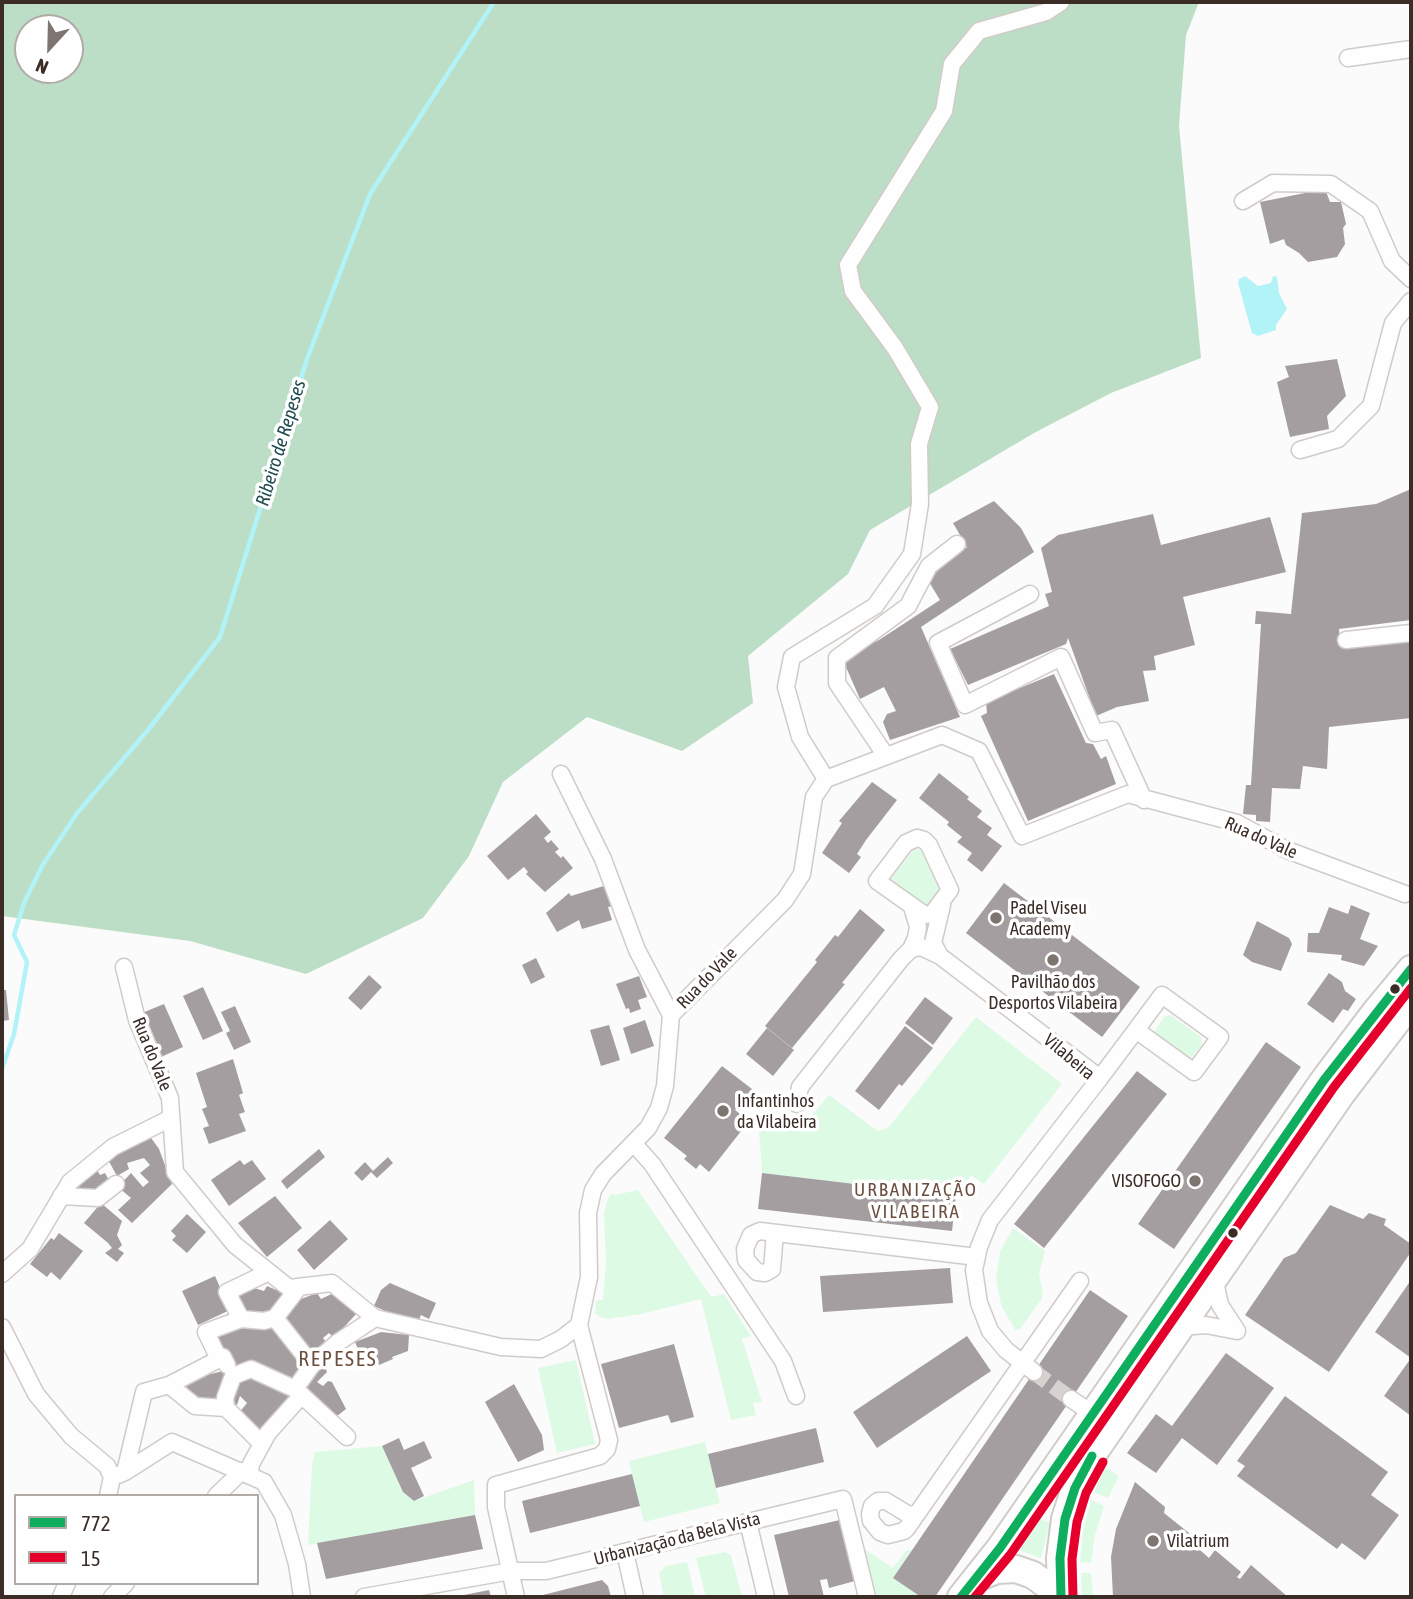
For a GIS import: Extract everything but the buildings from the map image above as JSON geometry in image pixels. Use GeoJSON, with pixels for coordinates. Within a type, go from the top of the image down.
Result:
{"type":"FeatureCollection","features":[{"type":"Feature","properties":{"kind":"main road"},"geometry":{"type":"LineString","coordinates":[[963,1593],[1000,1548],[1324,1080],[1411,969]]}},
{"type":"Feature","properties":{"kind":"main road"},"geometry":{"type":"LineString","coordinates":[[1061,1597],[1059,1558],[1065,1519],[1075,1488],[1095,1451],[1342,1093],[1411,1003]]}},
{"type":"Feature","properties":{"kind":"main road"},"geometry":{"type":"LineString","coordinates":[[963,1593],[979,1577],[997,1570],[1016,1569],[1033,1575],[1048,1586],[1055,1597]]}},
{"type":"Feature","properties":{"kind":"street"},"geometry":{"type":"LineString","coordinates":[[826,779],[800,737],[786,687],[792,657],[875,606],[912,554],[920,504],[919,444],[930,407],[895,348],[853,290],[848,265],[944,111],[952,64],[979,31],[1046,12],[1062,2]]}},
{"type":"Feature","properties":{"kind":"street"},"geometry":{"type":"LineString","coordinates":[[1348,58],[1411,49]]}},
{"type":"Feature","properties":{"kind":"street"},"geometry":{"type":"LineString","coordinates":[[1244,201],[1273,183],[1331,184],[1370,211],[1392,261],[1411,279]]}},
{"type":"Feature","properties":{"kind":"street"},"geometry":{"type":"LineString","coordinates":[[1300,450],[1338,439],[1371,407],[1393,323],[1411,302]]}},
{"type":"Feature","properties":{"kind":"street"},"geometry":{"type":"LineString","coordinates":[[886,756],[837,684],[837,658],[908,606],[929,566],[957,544]]}},
{"type":"Feature","properties":{"kind":"street"},"geometry":{"type":"LineString","coordinates":[[1030,594],[938,643],[964,705],[1061,657],[1095,733],[1112,730],[1144,800]]}},
{"type":"Feature","properties":{"kind":"street"},"geometry":{"type":"LineString","coordinates":[[1346,640],[1411,633]]}},
{"type":"Feature","properties":{"kind":"street","name":"Rua do Vale"},"geometry":{"type":"LineString","coordinates":[[579,1325],[589,1277],[588,1213],[593,1190],[603,1174],[648,1128],[659,1108],[665,1086],[671,1015],[791,891],[802,874],[814,797],[826,779],[942,735],[979,751],[1022,836],[1128,794],[1237,823],[1286,850],[1409,897]]}},
{"type":"Feature","properties":{"kind":"street"},"geometry":{"type":"LineString","coordinates":[[561,774],[603,859],[637,950],[671,1015]]}},
{"type":"Feature","properties":{"kind":"street"},"geometry":{"type":"LineString","coordinates":[[911,839],[925,840],[950,890],[932,914],[925,915],[912,907],[877,881],[906,843],[911,839]]}},
{"type":"Feature","properties":{"kind":"street"},"geometry":{"type":"LineString","coordinates":[[940,956],[933,943],[944,898]]}},
{"type":"Feature","properties":{"kind":"street"},"geometry":{"type":"LineString","coordinates":[[797,1104],[800,1087],[911,949],[918,927],[912,907]]}},
{"type":"Feature","properties":{"kind":"street","name":"Vilabeira"},"geometry":{"type":"LineString","coordinates":[[911,949],[921,947],[940,956],[1100,1078],[990,1220],[977,1257],[974,1270],[979,1303],[990,1331],[1006,1350],[1028,1367]]}},
{"type":"Feature","properties":{"kind":"street","name":"Rua do Vale"},"geometry":{"type":"LineString","coordinates":[[124,967],[137,1020],[170,1098],[175,1172],[235,1245],[289,1288],[299,1287]]}},
{"type":"Feature","properties":{"kind":"street"},"geometry":{"type":"LineString","coordinates":[[1100,1078],[1162,995],[1220,1037],[1194,1072],[1136,1030]]}},
{"type":"Feature","properties":{"kind":"street"},"geometry":{"type":"LineString","coordinates":[[2,1274],[30,1249],[70,1182],[113,1147],[171,1118]]}},
{"type":"Feature","properties":{"kind":"street"},"geometry":{"type":"LineString","coordinates":[[634,1144],[652,1164],[783,1361],[796,1396]]}},
{"type":"Feature","properties":{"kind":"street"},"geometry":{"type":"LineString","coordinates":[[61,1196],[98,1198],[116,1184]]}},
{"type":"Feature","properties":{"kind":"street"},"geometry":{"type":"LineString","coordinates":[[775,1233],[977,1257]]}},
{"type":"Feature","properties":{"kind":"street"},"geometry":{"type":"LineString","coordinates":[[241,1319],[227,1292],[269,1272]]}},
{"type":"Feature","properties":{"kind":"street"},"geometry":{"type":"LineString","coordinates":[[1180,1327],[1206,1325],[1237,1331],[1220,1305],[1214,1277]]}},
{"type":"Feature","properties":{"kind":"street"},"geometry":{"type":"LineString","coordinates":[[915,1514],[1028,1367],[1080,1281]]}},
{"type":"Feature","properties":{"kind":"street"},"geometry":{"type":"LineString","coordinates":[[262,1444],[226,1408],[225,1398],[233,1376],[223,1357],[216,1355],[206,1332],[241,1319],[264,1321],[275,1318],[299,1287],[332,1283],[375,1318],[502,1347],[541,1349],[561,1339],[579,1325],[610,1440],[607,1449],[600,1456],[496,1485],[496,1507],[516,1597]]}},
{"type":"Feature","properties":{"kind":"street"},"geometry":{"type":"LineString","coordinates":[[275,1318],[312,1366]]}},
{"type":"Feature","properties":{"kind":"street"},"geometry":{"type":"LineString","coordinates":[[218,1494],[246,1472],[268,1433],[299,1392],[312,1366],[337,1343],[375,1318]]}},
{"type":"Feature","properties":{"kind":"street"},"geometry":{"type":"LineString","coordinates":[[2,1327],[36,1394],[71,1436],[119,1475]]}},
{"type":"Feature","properties":{"kind":"street"},"geometry":{"type":"LineString","coordinates":[[109,1494],[119,1475],[144,1392],[169,1385],[223,1357]]}},
{"type":"Feature","properties":{"kind":"street"},"geometry":{"type":"LineString","coordinates":[[233,1376],[251,1369],[299,1392],[347,1437]]}},
{"type":"Feature","properties":{"kind":"street"},"geometry":{"type":"LineString","coordinates":[[169,1385],[195,1406],[226,1408]]}},
{"type":"Feature","properties":{"kind":"street"},"geometry":{"type":"LineString","coordinates":[[1071,1399],[1093,1414]]}},
{"type":"Feature","properties":{"kind":"street"},"geometry":{"type":"LineString","coordinates":[[119,1475],[172,1442],[264,1482],[283,1515],[298,1564],[302,1597]]}},
{"type":"Feature","properties":{"kind":"street","name":"Urbanização da Bela Vista"},"geometry":{"type":"LineString","coordinates":[[364,1597],[511,1571],[546,1571],[843,1499],[867,1597]]}},
{"type":"Feature","properties":{"kind":"street"},"geometry":{"type":"LineString","coordinates":[[748,1522],[766,1597]]}},
{"type":"Feature","properties":{"kind":"street"},"geometry":{"type":"LineString","coordinates":[[625,1552],[635,1597]]}},
{"type":"Feature","properties":{"kind":"street"},"geometry":{"type":"LineString","coordinates":[[111,1597],[124,1585]]}},
{"type":"Feature","properties":{"kind":"green space"},"geometry":{"type":"Polygon","coordinates":[[[2,2],[1199,2],[1186,35],[1179,126],[1201,358],[1111,393],[1034,433],[870,530],[848,574],[748,656],[753,703],[682,751],[587,717],[503,782],[469,856],[423,918],[306,974],[190,941],[2,916],[2,2]]]}},
{"type":"Feature","properties":{"kind":"green space"},"geometry":{"type":"Polygon","coordinates":[[[915,848],[921,851],[941,890],[931,910],[890,880],[915,848]]]}},
{"type":"Feature","properties":{"kind":"green space"},"geometry":{"type":"Polygon","coordinates":[[[1170,1015],[1201,1037],[1202,1044],[1192,1057],[1187,1057],[1157,1036],[1155,1031],[1164,1017],[1170,1015]]]}},
{"type":"Feature","properties":{"kind":"green space"},"geometry":{"type":"Polygon","coordinates":[[[976,1017],[1062,1084],[984,1184],[971,1175],[956,1196],[762,1173],[759,1130],[768,1122],[783,1114],[792,1121],[808,1120],[829,1095],[878,1131],[889,1127],[976,1017]]]}},
{"type":"Feature","properties":{"kind":"green space"},"geometry":{"type":"Polygon","coordinates":[[[638,1190],[711,1297],[724,1294],[751,1336],[742,1339],[762,1402],[753,1403],[756,1415],[731,1420],[701,1299],[641,1314],[607,1319],[595,1313],[596,1300],[603,1300],[606,1261],[604,1213],[608,1198],[612,1193],[614,1195],[638,1190]]]}},
{"type":"Feature","properties":{"kind":"green space"},"geometry":{"type":"Polygon","coordinates":[[[1013,1228],[1045,1251],[1039,1274],[1043,1294],[1041,1300],[1020,1329],[1015,1330],[1001,1305],[996,1278],[1000,1252],[1013,1228]]]}},
{"type":"Feature","properties":{"kind":"green space"},"geometry":{"type":"Polygon","coordinates":[[[576,1360],[595,1444],[557,1453],[538,1368],[576,1360]]]}},
{"type":"Feature","properties":{"kind":"green space"},"geometry":{"type":"Polygon","coordinates":[[[705,1442],[720,1503],[644,1522],[629,1461],[705,1442]]]}},
{"type":"Feature","properties":{"kind":"green space"},"geometry":{"type":"Polygon","coordinates":[[[382,1446],[403,1492],[414,1501],[474,1480],[475,1515],[308,1545],[315,1452],[382,1446]]]}},
{"type":"Feature","properties":{"kind":"green space"},"geometry":{"type":"Polygon","coordinates":[[[1105,1467],[1119,1476],[1108,1498],[1094,1492],[1105,1467]]]}},
{"type":"Feature","properties":{"kind":"green space"},"geometry":{"type":"Polygon","coordinates":[[[1091,1500],[1104,1506],[1095,1535],[1091,1563],[1080,1562],[1083,1530],[1091,1500]]]}},
{"type":"Feature","properties":{"kind":"green space"},"geometry":{"type":"Polygon","coordinates":[[[1036,1517],[1050,1523],[1041,1558],[1018,1550],[1036,1517]]]}},
{"type":"Feature","properties":{"kind":"green space"},"geometry":{"type":"Polygon","coordinates":[[[863,1548],[893,1568],[906,1551],[912,1549],[893,1578],[921,1597],[877,1597],[863,1548]]]}},
{"type":"Feature","properties":{"kind":"green space"},"geometry":{"type":"Polygon","coordinates":[[[725,1552],[731,1555],[742,1597],[706,1597],[696,1558],[725,1552]]]}},
{"type":"Feature","properties":{"kind":"green space"},"geometry":{"type":"Polygon","coordinates":[[[687,1562],[695,1597],[664,1597],[659,1573],[666,1566],[687,1562]]]}},
{"type":"Feature","properties":{"kind":"green space"},"geometry":{"type":"Polygon","coordinates":[[[1081,1573],[1091,1573],[1093,1597],[1082,1597],[1081,1573]]]}},
{"type":"Feature","properties":{"kind":"water"},"geometry":{"type":"Polygon","coordinates":[[[1245,276],[1258,286],[1271,283],[1273,276],[1277,277],[1279,293],[1287,309],[1276,325],[1276,330],[1258,336],[1252,333],[1238,283],[1239,279],[1245,276]]]}},
{"type":"Feature","properties":{"kind":"waterway","name":"Ribeiro de Repeses"},"geometry":{"type":"LineString","coordinates":[[2,1069],[14,1034],[27,962],[14,935],[24,903],[42,866],[78,812],[148,730],[220,637],[307,359],[370,194],[494,2]]}},
{"type":"Feature","properties":{"kind":"tunnel"},"geometry":{"type":"LineString","coordinates":[[1034,1372],[1071,1399]]}},
{"type":"Feature","properties":{"kind":"transit line","name":"772"},"geometry":{"type":"LineString","coordinates":[[961,1597],[1000,1548],[1324,1080],[1411,969]]}},
{"type":"Feature","properties":{"kind":"transit line","name":"15"},"geometry":{"type":"LineString","coordinates":[[975,1597],[1010,1555],[1334,1087],[1411,988]]}},
{"type":"Feature","properties":{"kind":"transit line","name":"772"},"geometry":{"type":"LineString","coordinates":[[1061,1597],[1060,1558],[1065,1519],[1075,1488],[1092,1456]]}},
{"type":"Feature","properties":{"kind":"transit line","name":"15"},"geometry":{"type":"LineString","coordinates":[[1073,1597],[1072,1559],[1077,1522],[1086,1493],[1103,1462]]}},
{"type":"Feature","properties":{"kind":"place","name":"Padel Viseu Academy"},"geometry":{"type":"Point","coordinates":[996,918]}},
{"type":"Feature","properties":{"kind":"place","name":"Pavilhão dos Desportos Vilabeira"},"geometry":{"type":"Point","coordinates":[1053,960]}},
{"type":"Feature","properties":{"kind":"place","name":"Infantinhos da Vilabeira"},"geometry":{"type":"Point","coordinates":[723,1111]}},
{"type":"Feature","properties":{"kind":"place","name":"VISOFOGO"},"geometry":{"type":"Point","coordinates":[1195,1181]}},
{"type":"Feature","properties":{"kind":"place","name":"Vilatrium"},"geometry":{"type":"Point","coordinates":[1153,1541]}},
{"type":"Feature","properties":{"kind":"district","name":"URBANIZAÇÃO VILABEIRA"},"geometry":{"type":"Point","coordinates":[916,1201]}},
{"type":"Feature","properties":{"kind":"district","name":"REPESES"},"geometry":{"type":"Point","coordinates":[338,1359]}}]}
